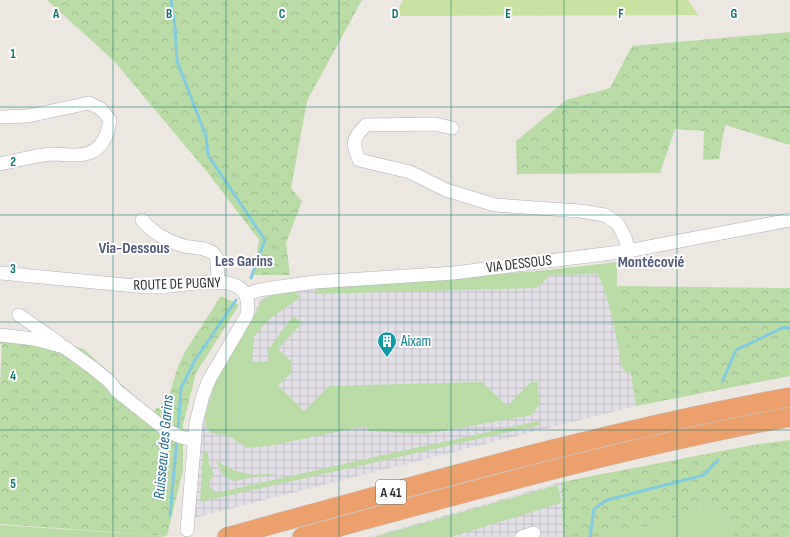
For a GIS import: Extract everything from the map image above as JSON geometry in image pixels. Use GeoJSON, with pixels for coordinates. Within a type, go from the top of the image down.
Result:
{"type":"FeatureCollection","features":[{"type":"Feature","properties":{"kind":"highway","name":"A 41"},"geometry":{"type":"LineString","coordinates":[[227,537],[548,451],[648,427],[790,397]]}},
{"type":"Feature","properties":{"kind":"highway","name":"A 41"},"geometry":{"type":"LineString","coordinates":[[302,537],[500,483],[603,457],[708,433],[790,417]]}},
{"type":"Feature","properties":{"kind":"street"},"geometry":{"type":"LineString","coordinates":[[0,117],[28,116],[89,103],[101,109],[110,120],[108,133],[102,144],[90,153],[75,156],[53,154],[0,164]]}},
{"type":"Feature","properties":{"kind":"street"},"geometry":{"type":"LineString","coordinates":[[452,128],[435,124],[366,125],[356,135],[354,147],[359,160],[410,172],[446,190],[495,204],[580,211],[605,215],[617,223],[626,240],[628,251]]}},
{"type":"Feature","properties":{"kind":"street"},"geometry":{"type":"LineString","coordinates":[[142,220],[151,230],[163,238],[184,246],[209,250],[214,254],[217,259],[218,281]]}},
{"type":"Feature","properties":{"kind":"street","name":"VIA DESSOUS"},"geometry":{"type":"LineString","coordinates":[[246,295],[261,290],[315,282],[454,272],[628,251],[790,220]]}},
{"type":"Feature","properties":{"kind":"street","name":"ROUTE DE PUGNY"},"geometry":{"type":"LineString","coordinates":[[0,273],[146,287],[162,287],[218,281],[227,282],[240,287],[246,295]]}},
{"type":"Feature","properties":{"kind":"street"},"geometry":{"type":"LineString","coordinates":[[187,530],[194,440],[199,409],[209,380],[247,315],[248,306],[246,295]]}},
{"type":"Feature","properties":{"kind":"street"},"geometry":{"type":"LineString","coordinates":[[19,315],[93,368],[110,382],[117,391],[166,430],[176,435],[194,440]]}},
{"type":"Feature","properties":{"kind":"street"},"geometry":{"type":"LineString","coordinates":[[0,335],[34,339],[64,348]]}},
{"type":"Feature","properties":{"kind":"shaded area"},"geometry":{"type":"Polygon","coordinates":[[[611,270],[617,286],[636,406],[193,518],[204,413],[217,377],[237,344],[262,297],[275,291],[611,270]]]}},
{"type":"Feature","properties":{"kind":"shaded area"},"geometry":{"type":"Polygon","coordinates":[[[561,482],[563,537],[370,537],[561,482]]]}},
{"type":"Feature","properties":{"kind":"green space"},"geometry":{"type":"Polygon","coordinates":[[[47,0],[362,0],[307,101],[291,188],[302,201],[286,243],[290,275],[254,275],[259,240],[208,173],[115,62],[47,0]]]}},
{"type":"Feature","properties":{"kind":"green space"},"geometry":{"type":"Polygon","coordinates":[[[403,0],[688,0],[698,15],[395,16],[403,0]]]}},
{"type":"Feature","properties":{"kind":"green space"},"geometry":{"type":"Polygon","coordinates":[[[790,32],[790,145],[725,125],[719,159],[703,160],[704,131],[675,129],[660,173],[517,174],[516,141],[566,100],[610,88],[632,46],[790,32]]]}},
{"type":"Feature","properties":{"kind":"green space"},"geometry":{"type":"Polygon","coordinates":[[[617,262],[617,286],[632,374],[627,373],[622,368],[610,308],[598,274],[548,275],[544,282],[536,288],[316,294],[315,288],[539,271],[617,262]]]}},
{"type":"Feature","properties":{"kind":"green space"},"geometry":{"type":"Polygon","coordinates":[[[617,286],[790,288],[790,376],[636,406],[617,286]]]}},
{"type":"Feature","properties":{"kind":"green space"},"geometry":{"type":"Polygon","coordinates":[[[293,290],[301,297],[268,320],[254,337],[252,362],[269,361],[268,350],[293,316],[302,323],[278,349],[291,361],[292,372],[278,386],[304,411],[329,386],[482,382],[507,406],[531,382],[538,382],[539,405],[532,415],[425,434],[369,431],[365,426],[269,446],[247,448],[227,435],[210,432],[206,426],[205,415],[217,377],[263,299],[277,293],[293,290]]]}},
{"type":"Feature","properties":{"kind":"green space"},"geometry":{"type":"Polygon","coordinates":[[[221,296],[239,305],[196,373],[183,425],[183,470],[167,536],[0,524],[0,388],[2,344],[0,344],[0,335],[51,340],[84,349],[152,413],[169,396],[178,366],[186,350],[221,296]]]}},
{"type":"Feature","properties":{"kind":"green space"},"geometry":{"type":"Polygon","coordinates":[[[539,421],[540,425],[200,502],[203,452],[208,452],[209,464],[214,475],[210,480],[210,487],[216,493],[539,421]]]}},
{"type":"Feature","properties":{"kind":"green space"},"geometry":{"type":"Polygon","coordinates":[[[790,440],[790,537],[735,537],[725,520],[709,506],[647,527],[604,532],[602,537],[563,537],[561,482],[753,445],[790,440]]]}},
{"type":"Feature","properties":{"kind":"green space"},"geometry":{"type":"Polygon","coordinates":[[[216,461],[233,470],[252,475],[280,473],[233,481],[223,475],[216,461]]]}},
{"type":"Feature","properties":{"kind":"green space"},"geometry":{"type":"Polygon","coordinates":[[[558,485],[561,503],[451,537],[374,537],[558,485]]]}},
{"type":"Feature","properties":{"kind":"green space"},"geometry":{"type":"Polygon","coordinates":[[[709,506],[725,520],[735,537],[602,537],[604,532],[647,527],[709,506]]]}},
{"type":"Feature","properties":{"kind":"green space"},"geometry":{"type":"Polygon","coordinates":[[[0,525],[167,536],[0,537],[0,525]]]}},
{"type":"Feature","properties":{"kind":"waterway","name":"Ruisseau des Garins"},"geometry":{"type":"LineString","coordinates":[[171,0],[175,27],[177,61],[206,136],[208,155],[265,240],[251,278]]}},
{"type":"Feature","properties":{"kind":"waterway","name":"Ruisseau des Garins"},"geometry":{"type":"LineString","coordinates":[[178,431],[181,388],[195,360],[236,300]]}},
{"type":"Feature","properties":{"kind":"waterway"},"geometry":{"type":"LineString","coordinates":[[723,380],[736,350],[784,327],[790,328]]}},
{"type":"Feature","properties":{"kind":"waterway","name":"Ruisseau des Garins"},"geometry":{"type":"LineString","coordinates":[[170,515],[177,438]]}},
{"type":"Feature","properties":{"kind":"waterway"},"geometry":{"type":"LineString","coordinates":[[590,537],[594,509],[607,500],[704,475],[718,460]]}},
{"type":"Feature","properties":{"kind":"place","name":"Aixam"},"geometry":{"type":"Point","coordinates":[387,358]}},
{"type":"Feature","properties":{"kind":"district","name":"Via-Dessous"},"geometry":{"type":"Point","coordinates":[134,248]}},
{"type":"Feature","properties":{"kind":"district","name":"Les Garins"},"geometry":{"type":"Point","coordinates":[244,261]}},
{"type":"Feature","properties":{"kind":"district","name":"Montécovié"},"geometry":{"type":"Point","coordinates":[651,262]}}]}
